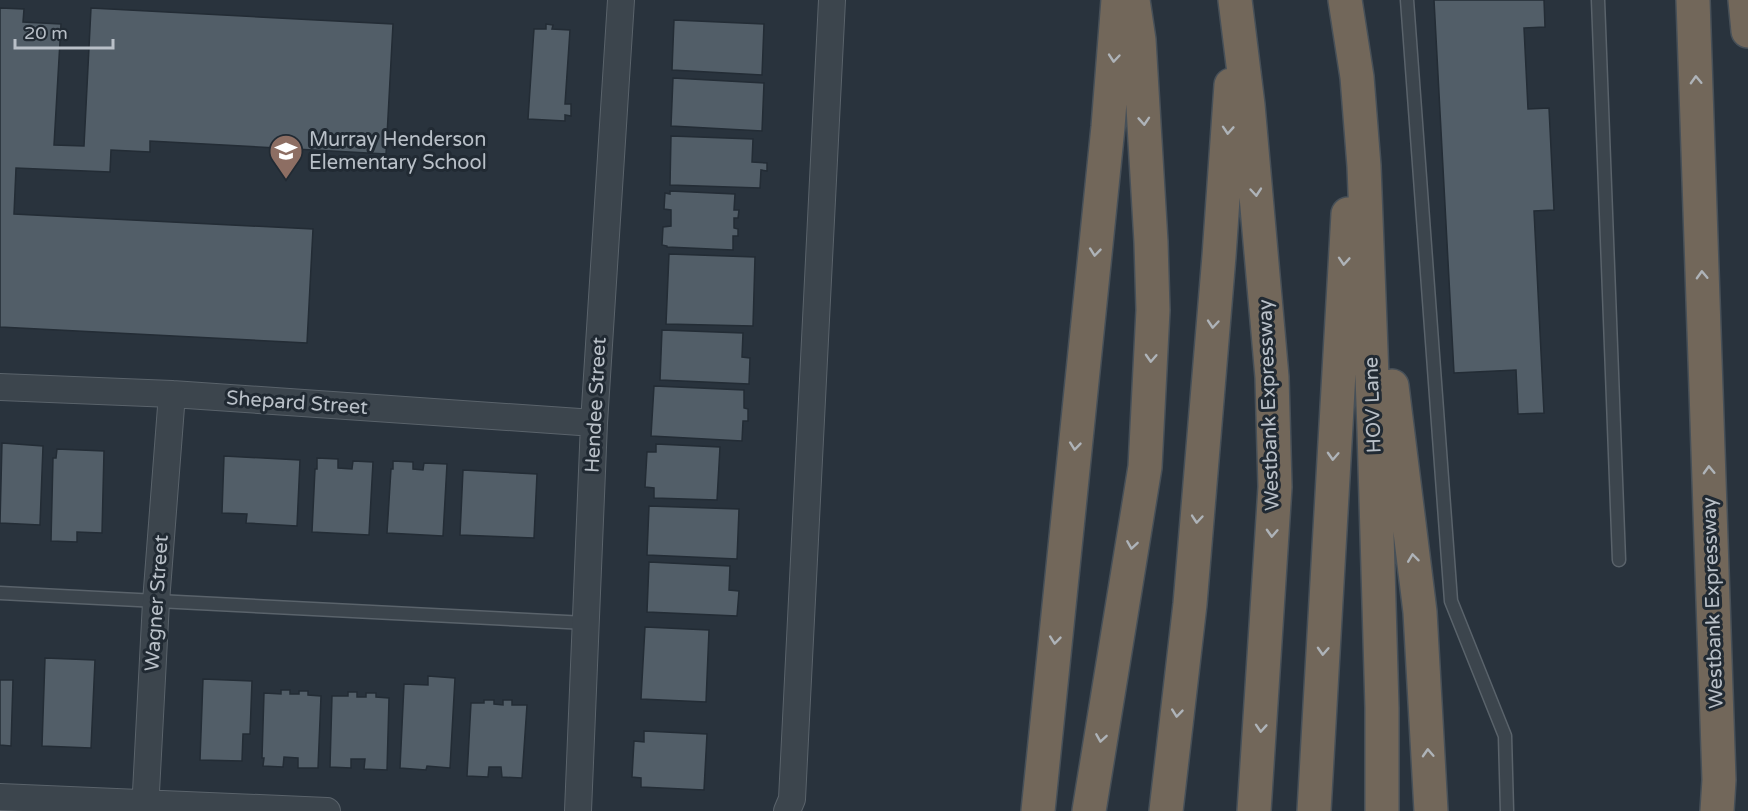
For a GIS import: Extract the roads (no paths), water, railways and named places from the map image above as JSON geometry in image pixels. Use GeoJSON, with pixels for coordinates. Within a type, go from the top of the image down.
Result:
{"type":"FeatureCollection","features":[{"type":"Feature","properties":{"kind":"highway"},"geometry":{"type":"LineString","coordinates":[[1038,811],[1119,0]]}},
{"type":"Feature","properties":{"kind":"highway"},"geometry":{"type":"LineString","coordinates":[[1089,811],[1145,467],[1153,310],[1139,40],[1133,0]]}},
{"type":"Feature","properties":{"kind":"highway","name":"HOV Lane"},"geometry":{"type":"LineString","coordinates":[[1345,0],[1357,77],[1364,166],[1376,488],[1382,708],[1382,809]]}},
{"type":"Feature","properties":{"kind":"highway","name":"Westbank Expressway"},"geometry":{"type":"LineString","coordinates":[[1693,0],[1718,795]]}},
{"type":"Feature","properties":{"kind":"highway"},"geometry":{"type":"LineString","coordinates":[[1745,0],[1748,31]]}},
{"type":"Feature","properties":{"kind":"highway"},"geometry":{"type":"LineString","coordinates":[[1166,811],[1190,604],[1219,256],[1235,4]]}},
{"type":"Feature","properties":{"kind":"highway","name":"Westbank Expressway"},"geometry":{"type":"LineString","coordinates":[[1235,4],[1248,105],[1272,377],[1275,487],[1254,811]]}},
{"type":"Feature","properties":{"kind":"highway"},"geometry":{"type":"LineString","coordinates":[[1314,811],[1341,312],[1357,77]]}},
{"type":"Feature","properties":{"kind":"highway"},"geometry":{"type":"LineString","coordinates":[[1364,166],[1420,612],[1431,811]]}},
{"type":"Feature","properties":{"kind":"street","name":"Hendee Street"},"geometry":{"type":"LineString","coordinates":[[578,811],[594,423],[621,0]]}},
{"type":"Feature","properties":{"kind":"street"},"geometry":{"type":"LineString","coordinates":[[787,811],[792,799],[832,0]]}},
{"type":"Feature","properties":{"kind":"street","name":"Shepard Street"},"geometry":{"type":"LineString","coordinates":[[0,387],[172,394],[594,423]]}},
{"type":"Feature","properties":{"kind":"street","name":"Wagner Street"},"geometry":{"type":"LineString","coordinates":[[146,806],[156,602],[172,394]]}},
{"type":"Feature","properties":{"kind":"street"},"geometry":{"type":"LineString","coordinates":[[0,797],[146,806],[327,811]]}},
{"type":"Feature","properties":{"kind":"lane"},"geometry":{"type":"LineString","coordinates":[[1407,0],[1451,602],[1505,736],[1508,811]]}},
{"type":"Feature","properties":{"kind":"lane"},"geometry":{"type":"LineString","coordinates":[[1598,0],[1619,560]]}},
{"type":"Feature","properties":{"kind":"lane"},"geometry":{"type":"LineString","coordinates":[[0,593],[586,623]]}},
{"type":"Feature","properties":{"kind":"place","name":"Murray Henderson Elementary School"},"geometry":{"type":"Point","coordinates":[286,180]}}]}
